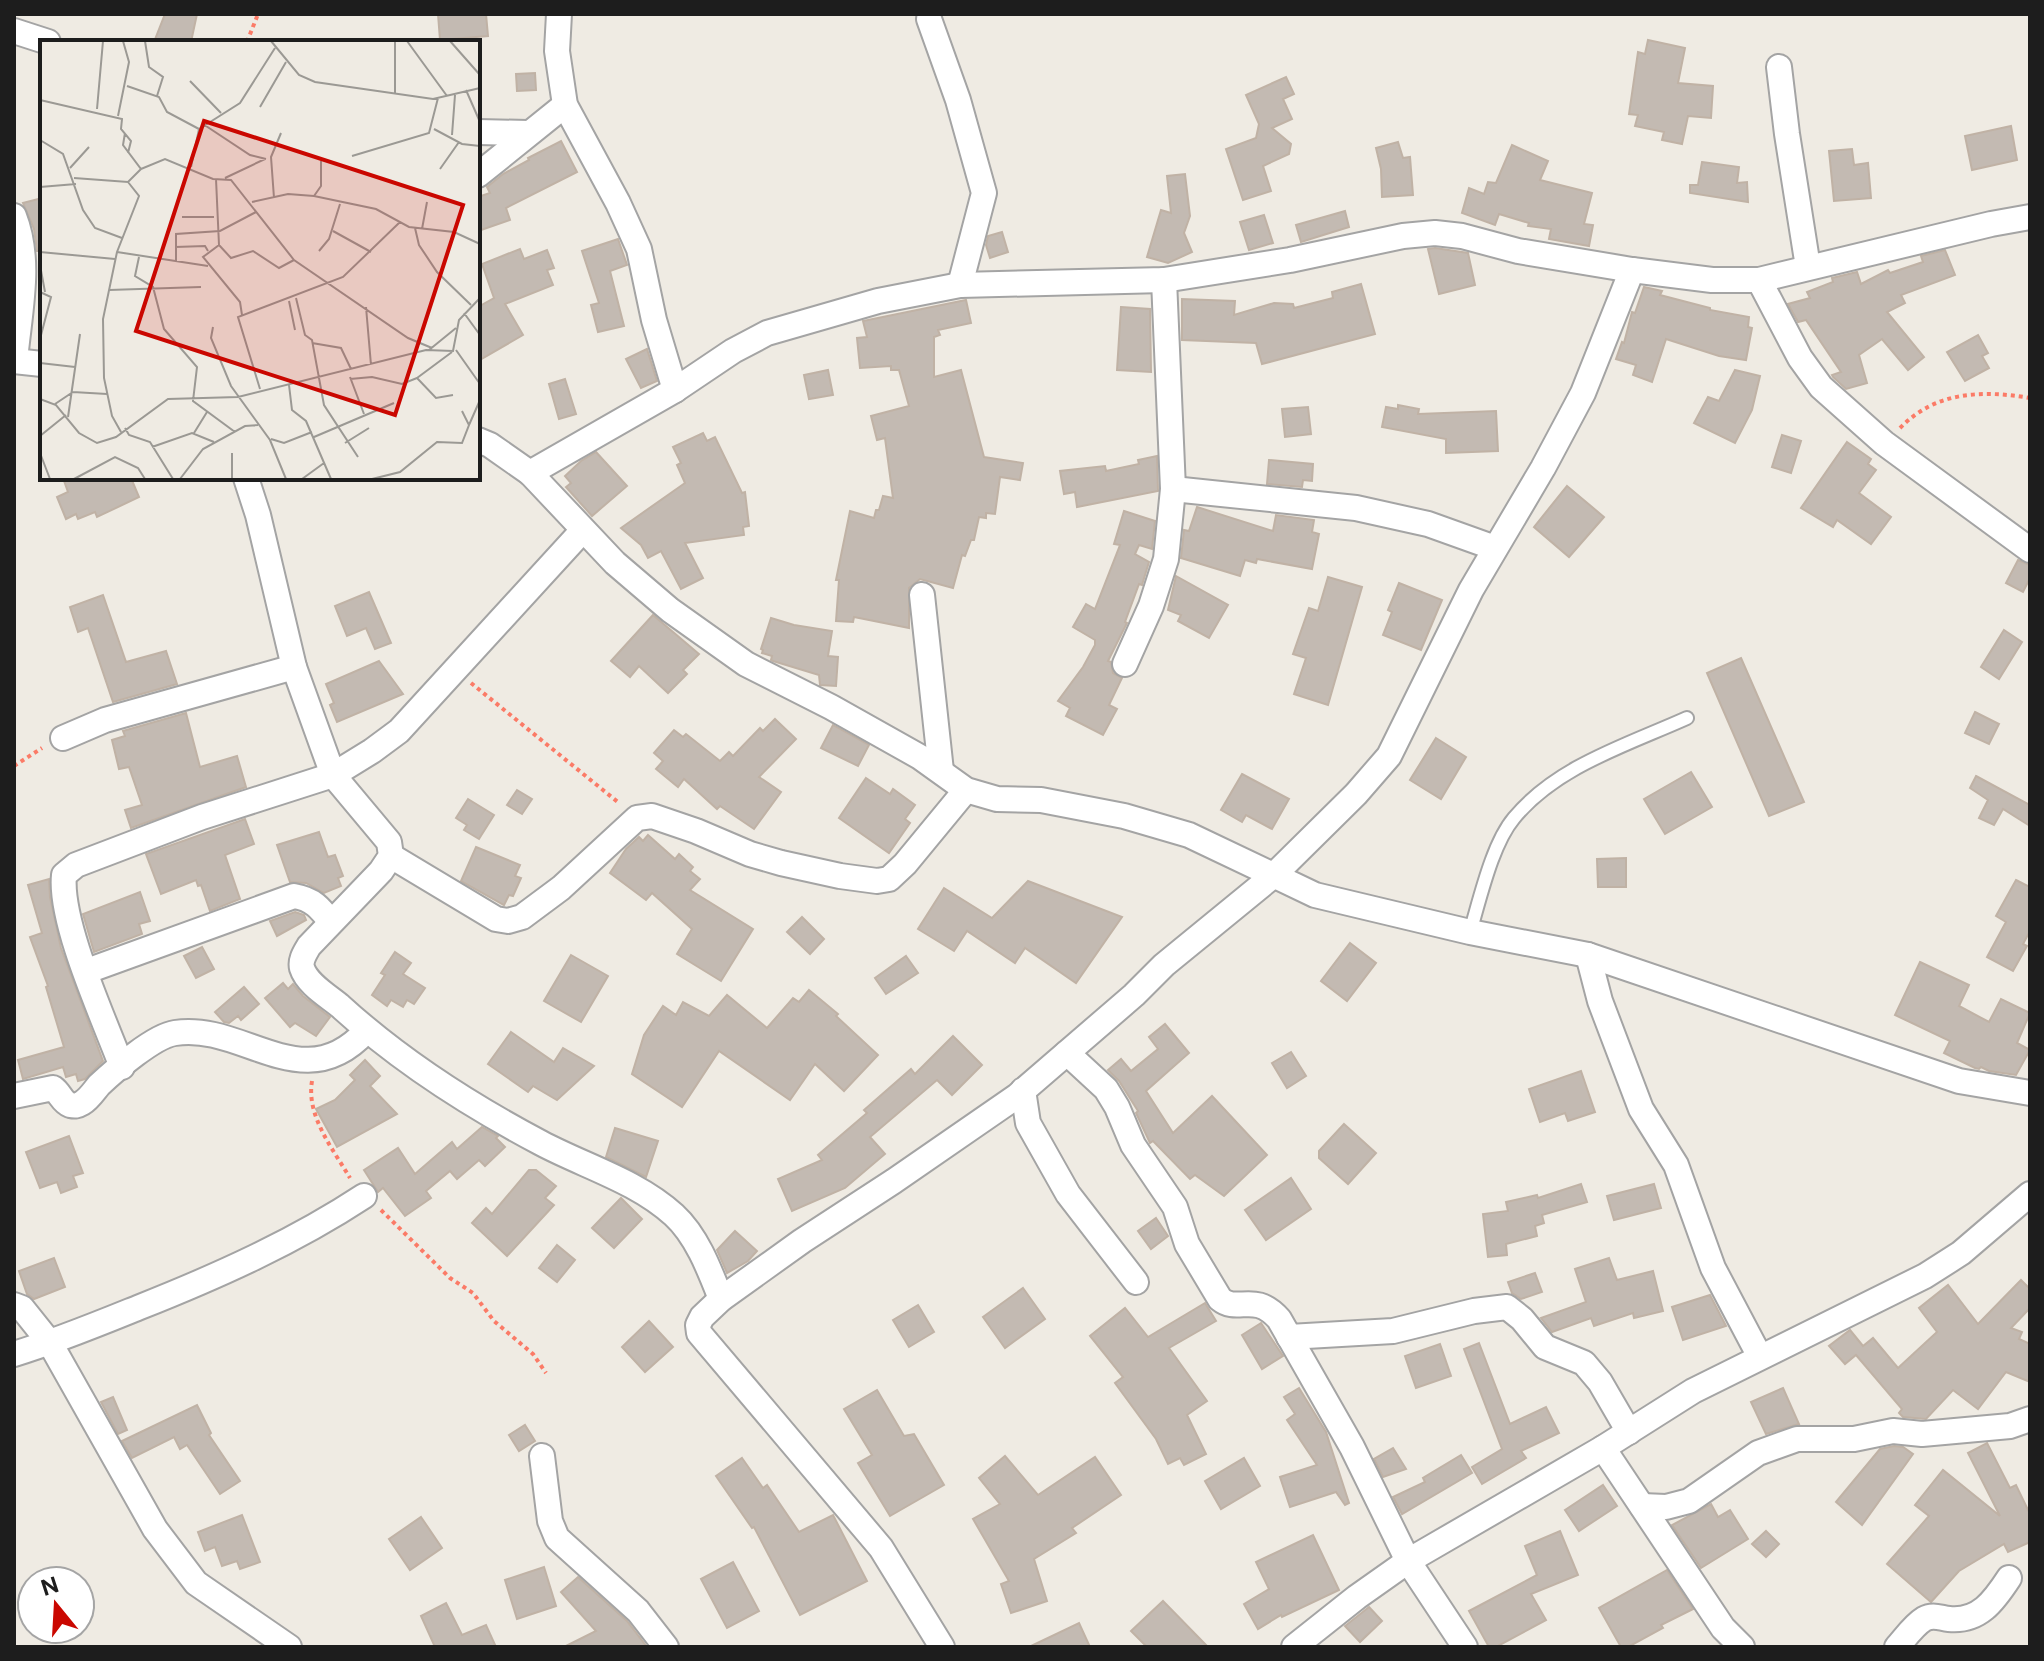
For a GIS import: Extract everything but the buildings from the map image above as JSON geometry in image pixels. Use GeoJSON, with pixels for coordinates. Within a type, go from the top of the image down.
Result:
{"type":"FeatureCollection","features":[{"type":"Feature","properties":{"kind":"street"},"geometry":{"type":"LineString","coordinates":[[559,14],[557,51],[565,105],[639,249],[654,320],[675,390]]}},
{"type":"Feature","properties":{"kind":"street"},"geometry":{"type":"LineString","coordinates":[[929,19],[958,100],[984,193],[960,285]]}},
{"type":"Feature","properties":{"kind":"street"},"geometry":{"type":"LineString","coordinates":[[14,31],[42,40]]}},
{"type":"Feature","properties":{"kind":"street"},"geometry":{"type":"LineString","coordinates":[[1779,67],[1808,267]]}},
{"type":"Feature","properties":{"kind":"street"},"geometry":{"type":"LineString","coordinates":[[480,173],[565,105]]}},
{"type":"Feature","properties":{"kind":"street"},"geometry":{"type":"LineString","coordinates":[[480,132],[528,133]]}},
{"type":"Feature","properties":{"kind":"street"},"geometry":{"type":"LineString","coordinates":[[14,216],[22,237],[24,268],[14,361],[40,364]]}},
{"type":"Feature","properties":{"kind":"street"},"geometry":{"type":"LineString","coordinates":[[530,473],[767,333],[878,301],[960,285],[1164,280],[1290,260],[1403,236],[1435,233],[1632,270],[1712,280],[1759,280],[2030,217]]}},
{"type":"Feature","properties":{"kind":"street"},"geometry":{"type":"LineString","coordinates":[[942,1647],[881,1548],[699,1333],[698,1325],[702,1317],[721,1299],[802,1241],[1023,1090],[1134,995],[1164,965],[1274,875],[1356,794],[1389,756],[1495,548],[1583,393],[1632,270]]}},
{"type":"Feature","properties":{"kind":"street"},"geometry":{"type":"LineString","coordinates":[[1125,664],[1151,606],[1166,559],[1173,489],[1164,280]]}},
{"type":"Feature","properties":{"kind":"street"},"geometry":{"type":"LineString","coordinates":[[1759,280],[1800,358],[1821,387],[1884,443],[2030,550]]}},
{"type":"Feature","properties":{"kind":"street"},"geometry":{"type":"LineString","coordinates":[[480,441],[530,473],[615,563],[670,610],[746,664],[831,707],[941,771],[966,790],[997,799],[1041,800],[1124,816],[1189,835],[1315,895],[1470,932],[1588,955],[1959,1081],[2030,1093]]}},
{"type":"Feature","properties":{"kind":"street"},"geometry":{"type":"LineString","coordinates":[[247,480],[258,515],[294,667],[333,775],[389,842],[391,856],[381,871],[309,946],[301,967],[308,979],[366,1031],[410,1063],[540,1142],[647,1194],[676,1216],[693,1240],[721,1299]]}},
{"type":"Feature","properties":{"kind":"street"},"geometry":{"type":"LineString","coordinates":[[1173,489],[1356,508],[1428,524],[1495,548]]}},
{"type":"Feature","properties":{"kind":"street"},"geometry":{"type":"LineString","coordinates":[[122,1067],[69,920],[63,890],[64,875],[76,865],[202,817],[333,775],[372,751],[399,731],[583,530]]}},
{"type":"Feature","properties":{"kind":"street"},"geometry":{"type":"LineString","coordinates":[[922,595],[941,771]]}},
{"type":"Feature","properties":{"kind":"street"},"geometry":{"type":"LineString","coordinates":[[63,738],[105,720],[294,667]]}},
{"type":"Feature","properties":{"kind":"street"},"geometry":{"type":"LineString","coordinates":[[391,856],[496,919],[508,921],[522,917],[561,888],[637,818],[652,816],[781,863],[877,881],[889,879],[905,864],[966,790]]}},
{"type":"Feature","properties":{"kind":"street"},"geometry":{"type":"LineString","coordinates":[[87,971],[294,896],[306,898],[319,906],[331,922]]}},
{"type":"Feature","properties":{"kind":"street"},"geometry":{"type":"LineString","coordinates":[[1588,955],[1600,1001],[1641,1109],[1676,1165],[1713,1268],[1760,1357]]}},
{"type":"Feature","properties":{"kind":"street"},"geometry":{"type":"LineString","coordinates":[[14,1096],[53,1088],[67,1104],[75,1106],[84,1102],[101,1083],[152,1042],[173,1033],[202,1032],[283,1056],[315,1060],[337,1055],[353,1045],[366,1031]]}},
{"type":"Feature","properties":{"kind":"street"},"geometry":{"type":"LineString","coordinates":[[1067,1053],[1106,1089],[1133,1145],[1175,1207],[1187,1244],[1220,1299],[1228,1305],[1257,1303],[1279,1319],[1352,1447],[1408,1561],[1465,1647]]}},
{"type":"Feature","properties":{"kind":"street"},"geometry":{"type":"LineString","coordinates":[[1023,1090],[1028,1123],[1068,1194],[1136,1282]]}},
{"type":"Feature","properties":{"kind":"street"},"geometry":{"type":"LineString","coordinates":[[989,1115],[1028,1123]]}},
{"type":"Feature","properties":{"kind":"street"},"geometry":{"type":"LineString","coordinates":[[1294,1647],[1408,1561],[1603,1448],[1693,1391],[1925,1276],[1961,1253],[2030,1194]]}},
{"type":"Feature","properties":{"kind":"street"},"geometry":{"type":"LineString","coordinates":[[14,1354],[50,1343],[218,1276],[327,1220],[364,1196]]}},
{"type":"Feature","properties":{"kind":"street"},"geometry":{"type":"LineString","coordinates":[[14,1305],[22,1308],[50,1343],[155,1529],[196,1583],[289,1647]]}},
{"type":"Feature","properties":{"kind":"street"},"geometry":{"type":"LineString","coordinates":[[1289,1337],[1393,1331],[1474,1311],[1507,1307],[1522,1319],[1545,1347],[1584,1363],[1600,1382],[1629,1432]]}},
{"type":"Feature","properties":{"kind":"street"},"geometry":{"type":"LineString","coordinates":[[1642,1506],[1666,1507],[1689,1501],[1758,1453],[1797,1439],[1854,1439],[1893,1431],[1922,1434],[2010,1426],[2030,1419]]}},
{"type":"Feature","properties":{"kind":"street"},"geometry":{"type":"LineString","coordinates":[[1603,1448],[1723,1628],[1742,1647]]}},
{"type":"Feature","properties":{"kind":"street"},"geometry":{"type":"LineString","coordinates":[[542,1456],[550,1521],[557,1538],[630,1603],[666,1647]]}},
{"type":"Feature","properties":{"kind":"street"},"geometry":{"type":"LineString","coordinates":[[1897,1647],[1923,1619],[1934,1616],[1962,1620],[1975,1616],[1994,1601],[2009,1578]]}},
{"type":"Feature","properties":{"kind":"lane"},"geometry":{"type":"LineString","coordinates":[[1470,932],[1493,859],[1512,820],[1551,782],[1687,718]]}},
{"type":"Feature","properties":{"kind":"path"},"geometry":{"type":"LineString","coordinates":[[248,40],[258,14]]}},
{"type":"Feature","properties":{"kind":"path"},"geometry":{"type":"LineString","coordinates":[[1884,443],[1910,417],[1929,404],[1952,396],[2002,393],[2030,398]]}},
{"type":"Feature","properties":{"kind":"path"},"geometry":{"type":"LineString","coordinates":[[456,671],[637,818]]}},
{"type":"Feature","properties":{"kind":"path"},"geometry":{"type":"LineString","coordinates":[[14,766],[63,738]]}},
{"type":"Feature","properties":{"kind":"path"},"geometry":{"type":"LineString","coordinates":[[315,1060],[311,1087],[313,1107],[318,1122],[350,1179],[450,1278],[473,1293],[494,1321],[533,1354],[546,1373]]}}]}
